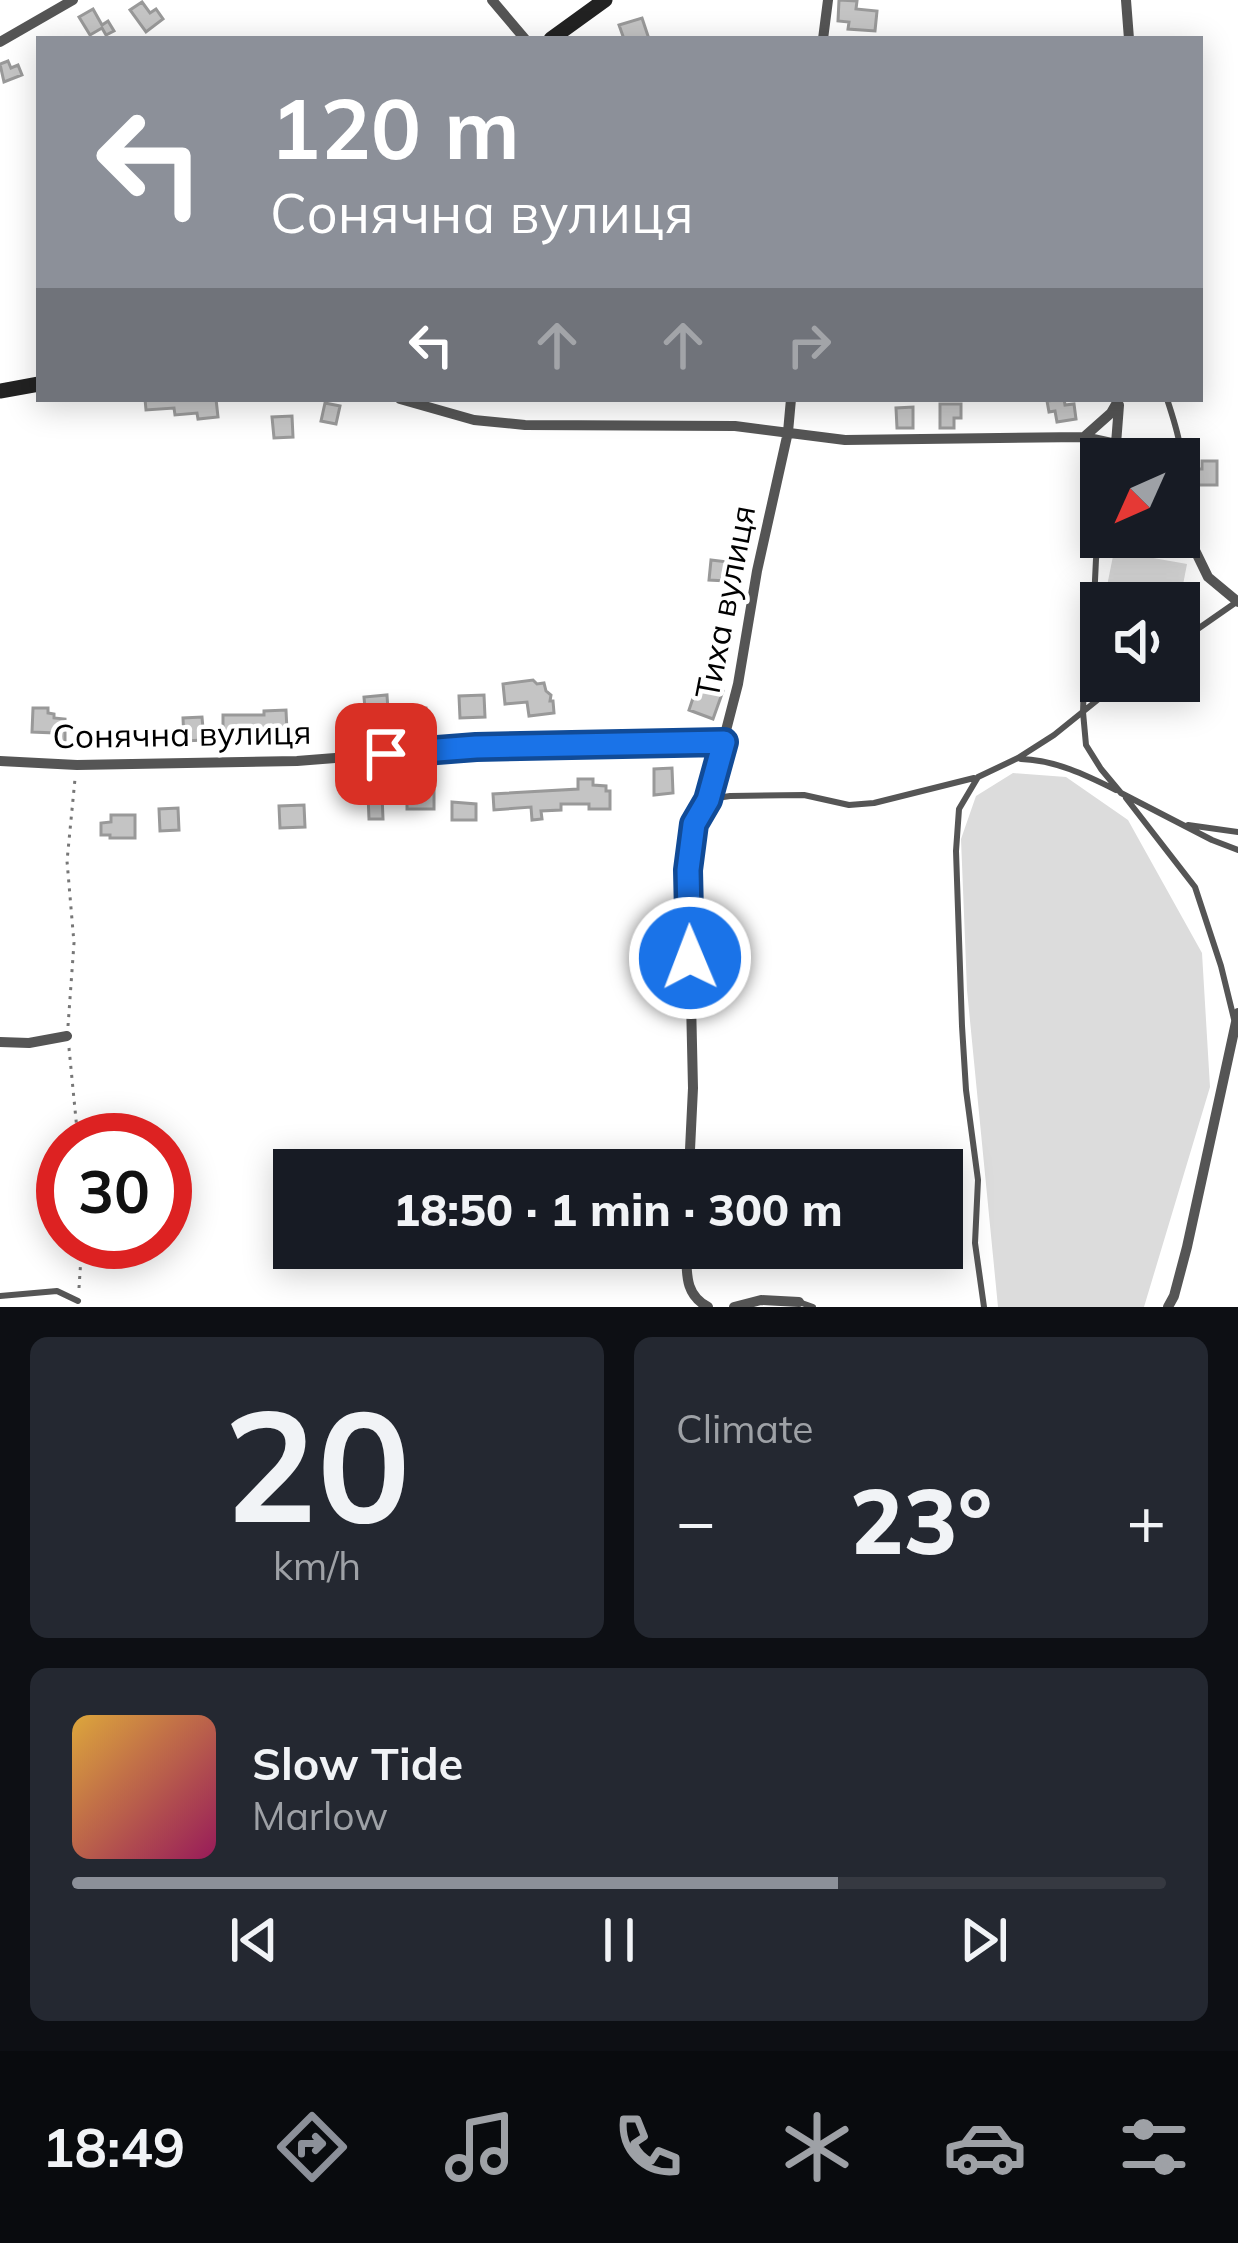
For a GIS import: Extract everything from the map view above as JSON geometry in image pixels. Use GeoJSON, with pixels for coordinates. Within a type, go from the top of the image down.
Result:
{"type":"FeatureCollection","features":[{"type":"Feature","properties":{"kind":"main road"},"geometry":{"type":"LineString","coordinates":[[555,36],[605,0]]}},
{"type":"Feature","properties":{"kind":"main road"},"geometry":{"type":"LineString","coordinates":[[0,391],[36,385]]}},
{"type":"Feature","properties":{"kind":"street"},"geometry":{"type":"LineString","coordinates":[[0,42],[74,0]]}},
{"type":"Feature","properties":{"kind":"street"},"geometry":{"type":"LineString","coordinates":[[492,0],[522,36]]}},
{"type":"Feature","properties":{"kind":"street"},"geometry":{"type":"LineString","coordinates":[[823,36],[828,0]]}},
{"type":"Feature","properties":{"kind":"street"},"geometry":{"type":"LineString","coordinates":[[1126,0],[1129,36]]}},
{"type":"Feature","properties":{"kind":"street"},"geometry":{"type":"LineString","coordinates":[[411,402],[474,420],[525,424],[734,426],[845,440],[1089,438]]}},
{"type":"Feature","properties":{"kind":"street","name":"Тиха вулиця"},"geometry":{"type":"LineString","coordinates":[[690,1149],[688,870],[694,824],[708,800],[738,684],[788,432],[790,402]]}},
{"type":"Feature","properties":{"kind":"street"},"geometry":{"type":"LineString","coordinates":[[1084,437],[1118,402]]}},
{"type":"Feature","properties":{"kind":"street"},"geometry":{"type":"LineString","coordinates":[[1116,438],[1120,402]]}},
{"type":"Feature","properties":{"kind":"street"},"geometry":{"type":"LineString","coordinates":[[1199,558],[1208,577],[1238,602]]}},
{"type":"Feature","properties":{"kind":"street","name":"Сонячна вулиця"},"geometry":{"type":"LineString","coordinates":[[0,761],[77,765],[297,761],[476,747],[724,742]]}},
{"type":"Feature","properties":{"kind":"street"},"geometry":{"type":"LineString","coordinates":[[1168,1307],[1187,1247],[1238,1013]]}},
{"type":"Feature","properties":{"kind":"street"},"geometry":{"type":"LineString","coordinates":[[0,1042],[67,1036]]}},
{"type":"Feature","properties":{"kind":"street"},"geometry":{"type":"LineString","coordinates":[[687,1269],[688,1288],[708,1307]]}},
{"type":"Feature","properties":{"kind":"street"},"geometry":{"type":"LineString","coordinates":[[734,1307],[761,1300],[799,1302]]}},
{"type":"Feature","properties":{"kind":"lane"},"geometry":{"type":"LineString","coordinates":[[1168,402],[1179,438]]}},
{"type":"Feature","properties":{"kind":"lane"},"geometry":{"type":"LineString","coordinates":[[1096,558],[1084,679],[1086,745],[1195,887],[1237,1025]]}},
{"type":"Feature","properties":{"kind":"lane"},"geometry":{"type":"LineString","coordinates":[[1200,628],[1238,602]]}},
{"type":"Feature","properties":{"kind":"lane"},"geometry":{"type":"LineString","coordinates":[[708,800],[804,795],[849,805],[978,778],[1054,735],[1094,702]]}},
{"type":"Feature","properties":{"kind":"lane"},"geometry":{"type":"LineString","coordinates":[[1018,758],[1060,766],[1238,850]]}},
{"type":"Feature","properties":{"kind":"lane"},"geometry":{"type":"LineString","coordinates":[[978,778],[958,809],[956,851],[964,1069],[978,1180],[975,1243],[984,1307]]}},
{"type":"Feature","properties":{"kind":"lane"},"geometry":{"type":"LineString","coordinates":[[1179,824],[1238,832]]}},
{"type":"Feature","properties":{"kind":"lane"},"geometry":{"type":"LineString","coordinates":[[0,1296],[57,1291],[78,1301]]}},
{"type":"Feature","properties":{"kind":"lane"},"geometry":{"type":"LineString","coordinates":[[799,1302],[813,1307]]}},
{"type":"Feature","properties":{"kind":"path"},"geometry":{"type":"LineString","coordinates":[[75,1113],[67,1036],[74,943],[67,861],[77,765]]}},
{"type":"Feature","properties":{"kind":"path"},"geometry":{"type":"LineString","coordinates":[[78,1301],[80,1269]]}},
{"type":"Feature","properties":{"kind":"shaded area"},"geometry":{"type":"Polygon","coordinates":[[[1113,558],[1187,564],[1183,582],[1108,582],[1113,558]]]}},
{"type":"Feature","properties":{"kind":"shaded area"},"geometry":{"type":"Polygon","coordinates":[[[1013,773],[1066,777],[1128,820],[1202,953],[1210,1087],[1144,1307],[998,1307],[967,990],[961,839],[976,796],[1013,773]]]}},
{"type":"Feature","properties":{"kind":"building"},"geometry":{"type":"Polygon","coordinates":[[[839,0],[857,1],[856,9],[877,11],[875,31],[848,29],[849,22],[838,21],[839,0]]]}},
{"type":"Feature","properties":{"kind":"building"},"geometry":{"type":"Polygon","coordinates":[[[142,2],[163,19],[146,32],[130,10],[142,2]]]}},
{"type":"Feature","properties":{"kind":"building"},"geometry":{"type":"Polygon","coordinates":[[[93,9],[102,25],[108,21],[114,31],[106,35],[102,28],[90,35],[79,17],[93,9]]]}},
{"type":"Feature","properties":{"kind":"building"},"geometry":{"type":"Polygon","coordinates":[[[642,18],[648,36],[623,36],[619,25],[642,18]]]}},
{"type":"Feature","properties":{"kind":"building"},"geometry":{"type":"Polygon","coordinates":[[[8,61],[11,68],[18,65],[22,75],[4,82],[0,64],[8,61]]]}},
{"type":"Feature","properties":{"kind":"building"},"geometry":{"type":"Polygon","coordinates":[[[145,402],[216,402],[218,417],[175,415],[174,408],[146,410],[145,402]]]}},
{"type":"Feature","properties":{"kind":"building"},"geometry":{"type":"Polygon","coordinates":[[[1047,402],[1074,404],[1076,419],[1057,422],[1055,411],[1049,412],[1047,402]]]}},
{"type":"Feature","properties":{"kind":"building"},"geometry":{"type":"Polygon","coordinates":[[[325,403],[340,406],[336,424],[321,421],[325,403]]]}},
{"type":"Feature","properties":{"kind":"building"},"geometry":{"type":"Polygon","coordinates":[[[940,404],[961,404],[961,418],[954,418],[954,428],[940,428],[940,404]]]}},
{"type":"Feature","properties":{"kind":"building"},"geometry":{"type":"Polygon","coordinates":[[[913,407],[913,428],[897,428],[896,408],[913,407]]]}},
{"type":"Feature","properties":{"kind":"building"},"geometry":{"type":"Polygon","coordinates":[[[292,416],[293,437],[274,438],[272,417],[292,416]]]}},
{"type":"Feature","properties":{"kind":"building"},"geometry":{"type":"Polygon","coordinates":[[[1202,461],[1217,461],[1217,485],[1200,485],[1202,461]]]}},
{"type":"Feature","properties":{"kind":"building"},"geometry":{"type":"Polygon","coordinates":[[[711,560],[728,562],[726,581],[709,580],[711,560]]]}},
{"type":"Feature","properties":{"kind":"building"},"geometry":{"type":"Polygon","coordinates":[[[544,683],[554,713],[529,716],[527,702],[505,704],[503,684],[544,683]]]}},
{"type":"Feature","properties":{"kind":"building"},"geometry":{"type":"Polygon","coordinates":[[[698,683],[723,691],[713,719],[689,710],[698,683]]]}},
{"type":"Feature","properties":{"kind":"building"},"geometry":{"type":"Polygon","coordinates":[[[387,695],[388,711],[426,708],[427,722],[389,724],[390,731],[367,733],[364,697],[387,695]]]}},
{"type":"Feature","properties":{"kind":"building"},"geometry":{"type":"Polygon","coordinates":[[[484,695],[485,717],[460,718],[459,696],[484,695]]]}},
{"type":"Feature","properties":{"kind":"building"},"geometry":{"type":"Polygon","coordinates":[[[33,708],[48,708],[54,718],[65,719],[65,743],[55,743],[55,733],[32,732],[33,708]]]}},
{"type":"Feature","properties":{"kind":"building"},"geometry":{"type":"Polygon","coordinates":[[[286,710],[287,731],[242,730],[242,739],[223,739],[223,715],[286,710]]]}},
{"type":"Feature","properties":{"kind":"building"},"geometry":{"type":"Polygon","coordinates":[[[202,717],[204,740],[184,741],[183,718],[202,717]]]}},
{"type":"Feature","properties":{"kind":"building"},"geometry":{"type":"Polygon","coordinates":[[[672,768],[673,793],[654,795],[654,769],[672,768]]]}},
{"type":"Feature","properties":{"kind":"building"},"geometry":{"type":"Polygon","coordinates":[[[578,779],[593,779],[593,785],[606,786],[610,809],[561,804],[561,810],[541,811],[542,819],[532,820],[531,807],[494,810],[493,794],[578,789],[578,779]]]}},
{"type":"Feature","properties":{"kind":"building"},"geometry":{"type":"Polygon","coordinates":[[[407,790],[434,790],[434,809],[407,809],[407,790]]]}},
{"type":"Feature","properties":{"kind":"building"},"geometry":{"type":"Polygon","coordinates":[[[368,794],[382,794],[383,819],[369,819],[368,794]]]}},
{"type":"Feature","properties":{"kind":"building"},"geometry":{"type":"Polygon","coordinates":[[[452,802],[476,804],[476,820],[452,820],[452,802]]]}},
{"type":"Feature","properties":{"kind":"building"},"geometry":{"type":"Polygon","coordinates":[[[304,805],[305,827],[280,828],[279,806],[304,805]]]}},
{"type":"Feature","properties":{"kind":"building"},"geometry":{"type":"Polygon","coordinates":[[[178,808],[179,830],[160,831],[159,809],[178,808]]]}},
{"type":"Feature","properties":{"kind":"building"},"geometry":{"type":"Polygon","coordinates":[[[111,815],[135,815],[135,838],[101,835],[101,823],[111,822],[111,815]]]}},
{"type":"Feature","properties":{"kind":"route"},"geometry":{"type":"LineString","coordinates":[[386,754],[476,747],[724,742],[708,800],[694,824],[688,870],[690,958]]}}]}
